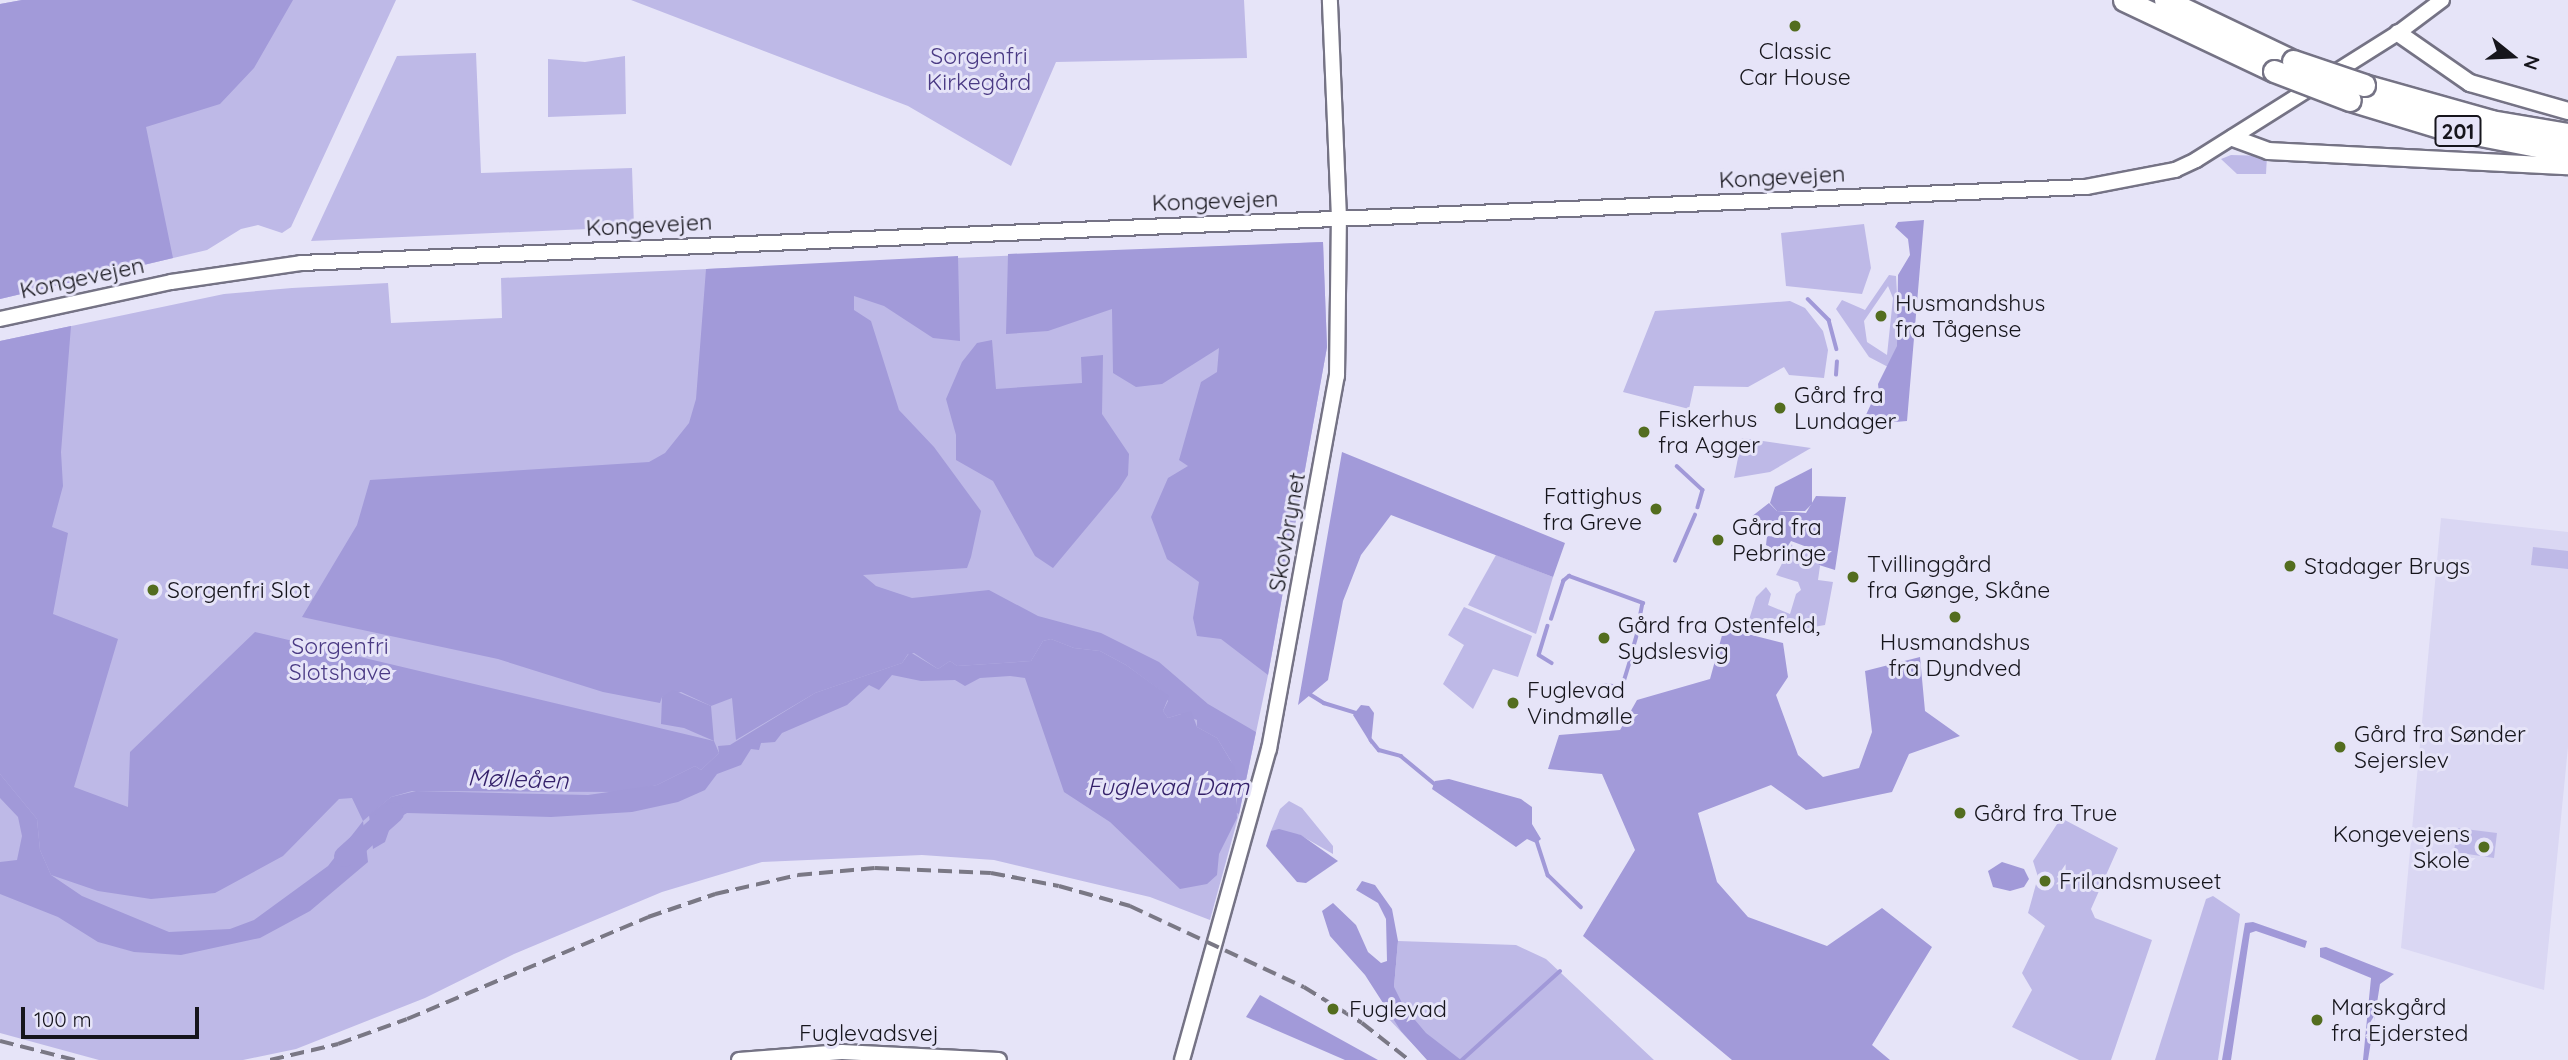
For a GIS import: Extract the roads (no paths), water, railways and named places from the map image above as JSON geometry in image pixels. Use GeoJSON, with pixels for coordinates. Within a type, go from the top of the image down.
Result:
{"type":"FeatureCollection","features":[{"type":"Feature","properties":{"kind":"highway","name":"201"},"geometry":{"type":"LineString","coordinates":[[2124,0],[2274,71],[2357,92],[2568,135]]}},
{"type":"Feature","properties":{"kind":"highway","name":"201"},"geometry":{"type":"LineString","coordinates":[[2165,0],[2357,92],[2439,127],[2568,152]]}},
{"type":"Feature","properties":{"kind":"main road","name":"201"},"geometry":{"type":"LineString","coordinates":[[2398,33],[2470,83],[2568,111]]}},
{"type":"Feature","properties":{"kind":"main road","name":"201"},"geometry":{"type":"LineString","coordinates":[[2233,138],[2249,148],[2270,152],[2568,166]]}},
{"type":"Feature","properties":{"kind":"street","name":"Skovbrynet"},"geometry":{"type":"LineString","coordinates":[[1182,1060],[1225,918],[1282,686],[1337,376],[1339,218],[1330,0]]}},
{"type":"Feature","properties":{"kind":"street","name":"Kongevejen"},"geometry":{"type":"LineString","coordinates":[[0,319],[171,282],[301,263],[2086,187],[2175,170],[2233,138],[2398,33],[2442,0]]}},
{"type":"Feature","properties":{"kind":"street","name":"Fuglevadsvej"},"geometry":{"type":"LineString","coordinates":[[739,1060],[842,1052],[999,1060]]}},
{"type":"Feature","properties":{"kind":"water"},"geometry":{"type":"Polygon","coordinates":[[[1812,468],[1812,504],[1805,511],[1777,511],[1770,503],[1775,487],[1812,468]]]}},
{"type":"Feature","properties":{"kind":"water","name":"Fuglevad Dam"},"geometry":{"type":"Polygon","coordinates":[[[1051,639],[1074,648],[1100,651],[1126,665],[1169,696],[1163,711],[1168,718],[1191,711],[1197,727],[1217,738],[1235,768],[1237,818],[1219,854],[1217,875],[1207,884],[1180,889],[1110,822],[1064,792],[1025,678],[1010,676],[980,678],[965,686],[955,680],[921,681],[892,675],[879,690],[869,685],[847,705],[782,733],[775,742],[761,743],[759,750],[751,749],[741,765],[717,774],[705,790],[678,802],[632,812],[551,817],[407,813],[392,822],[385,842],[373,849],[369,815],[391,797],[416,791],[588,795],[657,785],[695,766],[701,770],[719,753],[718,746],[730,745],[815,693],[902,663],[910,652],[938,669],[950,661],[957,666],[1031,661],[1043,641],[1051,639]]]}},
{"type":"Feature","properties":{"kind":"water"},"geometry":{"type":"Polygon","coordinates":[[[673,690],[711,706],[714,741],[684,728],[661,724],[662,697],[673,690]]]}},
{"type":"Feature","properties":{"kind":"water"},"geometry":{"type":"Polygon","coordinates":[[[1361,705],[1369,706],[1374,713],[1371,744],[1353,715],[1361,705]]]}},
{"type":"Feature","properties":{"kind":"water"},"geometry":{"type":"Polygon","coordinates":[[[0,774],[37,819],[40,850],[51,875],[82,896],[169,932],[230,929],[254,920],[328,866],[363,821],[368,862],[310,911],[260,938],[181,955],[134,952],[98,942],[58,917],[0,894],[0,862],[17,860],[22,836],[18,817],[0,798],[0,774]]]}},
{"type":"Feature","properties":{"kind":"water"},"geometry":{"type":"Polygon","coordinates":[[[1449,779],[1521,799],[1532,807],[1532,824],[1541,839],[1536,843],[1527,839],[1516,847],[1432,789],[1435,781],[1449,779]]]}},
{"type":"Feature","properties":{"kind":"water"},"geometry":{"type":"Polygon","coordinates":[[[1279,829],[1301,835],[1338,861],[1306,883],[1297,882],[1266,846],[1271,831],[1279,829]]]}},
{"type":"Feature","properties":{"kind":"water"},"geometry":{"type":"Polygon","coordinates":[[[2002,862],[2024,869],[2029,879],[2024,887],[2010,891],[1993,887],[1988,871],[2002,862]]]}},
{"type":"Feature","properties":{"kind":"water"},"geometry":{"type":"Polygon","coordinates":[[[1362,881],[1375,885],[1392,909],[1398,941],[1394,987],[1404,1007],[1426,1033],[1461,1060],[1427,1060],[1401,1031],[1365,975],[1330,936],[1322,911],[1333,903],[1356,925],[1368,952],[1381,963],[1387,961],[1386,919],[1378,903],[1356,890],[1362,881]]]}},
{"type":"Feature","properties":{"kind":"water"},"geometry":{"type":"Polygon","coordinates":[[[2253,922],[2307,941],[2305,948],[2256,931],[2250,933],[2231,1060],[2222,1060],[2245,923],[2253,922]]]}},
{"type":"Feature","properties":{"kind":"water"},"geometry":{"type":"Polygon","coordinates":[[[2326,947],[2394,974],[2380,984],[2368,1060],[2363,1060],[2371,978],[2320,957],[2320,948],[2326,947]]]}},
{"type":"Feature","properties":{"kind":"waterway"},"geometry":{"type":"LineString","coordinates":[[1808,299],[1829,320],[1837,349]]}},
{"type":"Feature","properties":{"kind":"waterway"},"geometry":{"type":"LineString","coordinates":[[1836,375],[1837,362]]}},
{"type":"Feature","properties":{"kind":"waterway"},"geometry":{"type":"LineString","coordinates":[[1677,466],[1703,490],[1698,507]]}},
{"type":"Feature","properties":{"kind":"waterway"},"geometry":{"type":"LineString","coordinates":[[1675,561],[1695,515]]}},
{"type":"Feature","properties":{"kind":"waterway"},"geometry":{"type":"LineString","coordinates":[[1551,619],[1563,581],[1569,576],[1643,603],[1637,633]]}},
{"type":"Feature","properties":{"kind":"waterway"},"geometry":{"type":"LineString","coordinates":[[1548,626],[1539,655],[1552,663]]}},
{"type":"Feature","properties":{"kind":"waterway"},"geometry":{"type":"LineString","coordinates":[[1631,655],[1636,637]]}},
{"type":"Feature","properties":{"kind":"waterway"},"geometry":{"type":"LineString","coordinates":[[1605,685],[1622,687],[1630,660]]}},
{"type":"Feature","properties":{"kind":"waterway"},"geometry":{"type":"LineString","coordinates":[[1308,693],[1324,703],[1356,713]]}},
{"type":"Feature","properties":{"kind":"waterway"},"geometry":{"type":"LineString","coordinates":[[1371,740],[1379,750],[1401,756],[1436,785]]}},
{"type":"Feature","properties":{"kind":"waterway","name":"Mølleåen"},"geometry":{"type":"LineString","coordinates":[[344,856],[393,812]]}},
{"type":"Feature","properties":{"kind":"waterway"},"geometry":{"type":"LineString","coordinates":[[1537,841],[1548,875],[1581,907]]}},
{"type":"Feature","properties":{"kind":"waterway"},"geometry":{"type":"LineString","coordinates":[[1462,1060],[1560,971]]}},
{"type":"Feature","properties":{"kind":"railway"},"geometry":{"type":"LineString","coordinates":[[270,1060],[338,1044],[407,1019],[648,917],[715,894],[798,875],[875,868],[991,873],[1059,886],[1130,906],[1304,987],[1362,1023],[1409,1060]]}},
{"type":"Feature","properties":{"kind":"railway"},"geometry":{"type":"LineString","coordinates":[[0,1041],[75,1060]]}},
{"type":"Feature","properties":{"kind":"place","name":"Classic Car House"},"geometry":{"type":"Point","coordinates":[1795,26]}},
{"type":"Feature","properties":{"kind":"place","name":"Husmandshus fra Tågense"},"geometry":{"type":"Point","coordinates":[1881,316]}},
{"type":"Feature","properties":{"kind":"place","name":"Gård fra Lundager"},"geometry":{"type":"Point","coordinates":[1780,408]}},
{"type":"Feature","properties":{"kind":"place","name":"Fiskerhus fra Agger"},"geometry":{"type":"Point","coordinates":[1644,432]}},
{"type":"Feature","properties":{"kind":"place","name":"Fattighus fra Greve"},"geometry":{"type":"Point","coordinates":[1656,509]}},
{"type":"Feature","properties":{"kind":"place","name":"Gård fra Pebringe"},"geometry":{"type":"Point","coordinates":[1718,540]}},
{"type":"Feature","properties":{"kind":"place","name":"Stadager Brugs"},"geometry":{"type":"Point","coordinates":[2290,566]}},
{"type":"Feature","properties":{"kind":"place","name":"Tvillinggård fra Gønge, Skåne"},"geometry":{"type":"Point","coordinates":[1853,577]}},
{"type":"Feature","properties":{"kind":"place","name":"Sorgenfri Slot"},"geometry":{"type":"Point","coordinates":[153,590]}},
{"type":"Feature","properties":{"kind":"place","name":"Husmandshus fra Dyndved"},"geometry":{"type":"Point","coordinates":[1955,617]}},
{"type":"Feature","properties":{"kind":"place","name":"Gård fra Ostenfeld, Sydslesvig"},"geometry":{"type":"Point","coordinates":[1604,638]}},
{"type":"Feature","properties":{"kind":"place","name":"Fuglevad Vindmølle"},"geometry":{"type":"Point","coordinates":[1513,703]}},
{"type":"Feature","properties":{"kind":"place","name":"Gård fra Sønder Sejerslev"},"geometry":{"type":"Point","coordinates":[2340,747]}},
{"type":"Feature","properties":{"kind":"place","name":"Gård fra True"},"geometry":{"type":"Point","coordinates":[1960,813]}},
{"type":"Feature","properties":{"kind":"place","name":"Kongevejens Skole"},"geometry":{"type":"Point","coordinates":[2484,847]}},
{"type":"Feature","properties":{"kind":"place","name":"Frilandsmuseet"},"geometry":{"type":"Point","coordinates":[2045,881]}},
{"type":"Feature","properties":{"kind":"place","name":"Fuglevad"},"geometry":{"type":"Point","coordinates":[1333,1009]}},
{"type":"Feature","properties":{"kind":"place","name":"Marskgård fra Ejdersted"},"geometry":{"type":"Point","coordinates":[2317,1020]}},
{"type":"Feature","properties":{"kind":"park label","name":"Sorgenfri Kirkegård"},"geometry":{"type":"Point","coordinates":[979,69]}},
{"type":"Feature","properties":{"kind":"park label","name":"Sorgenfri Slotshave"},"geometry":{"type":"Point","coordinates":[340,659]}}]}
